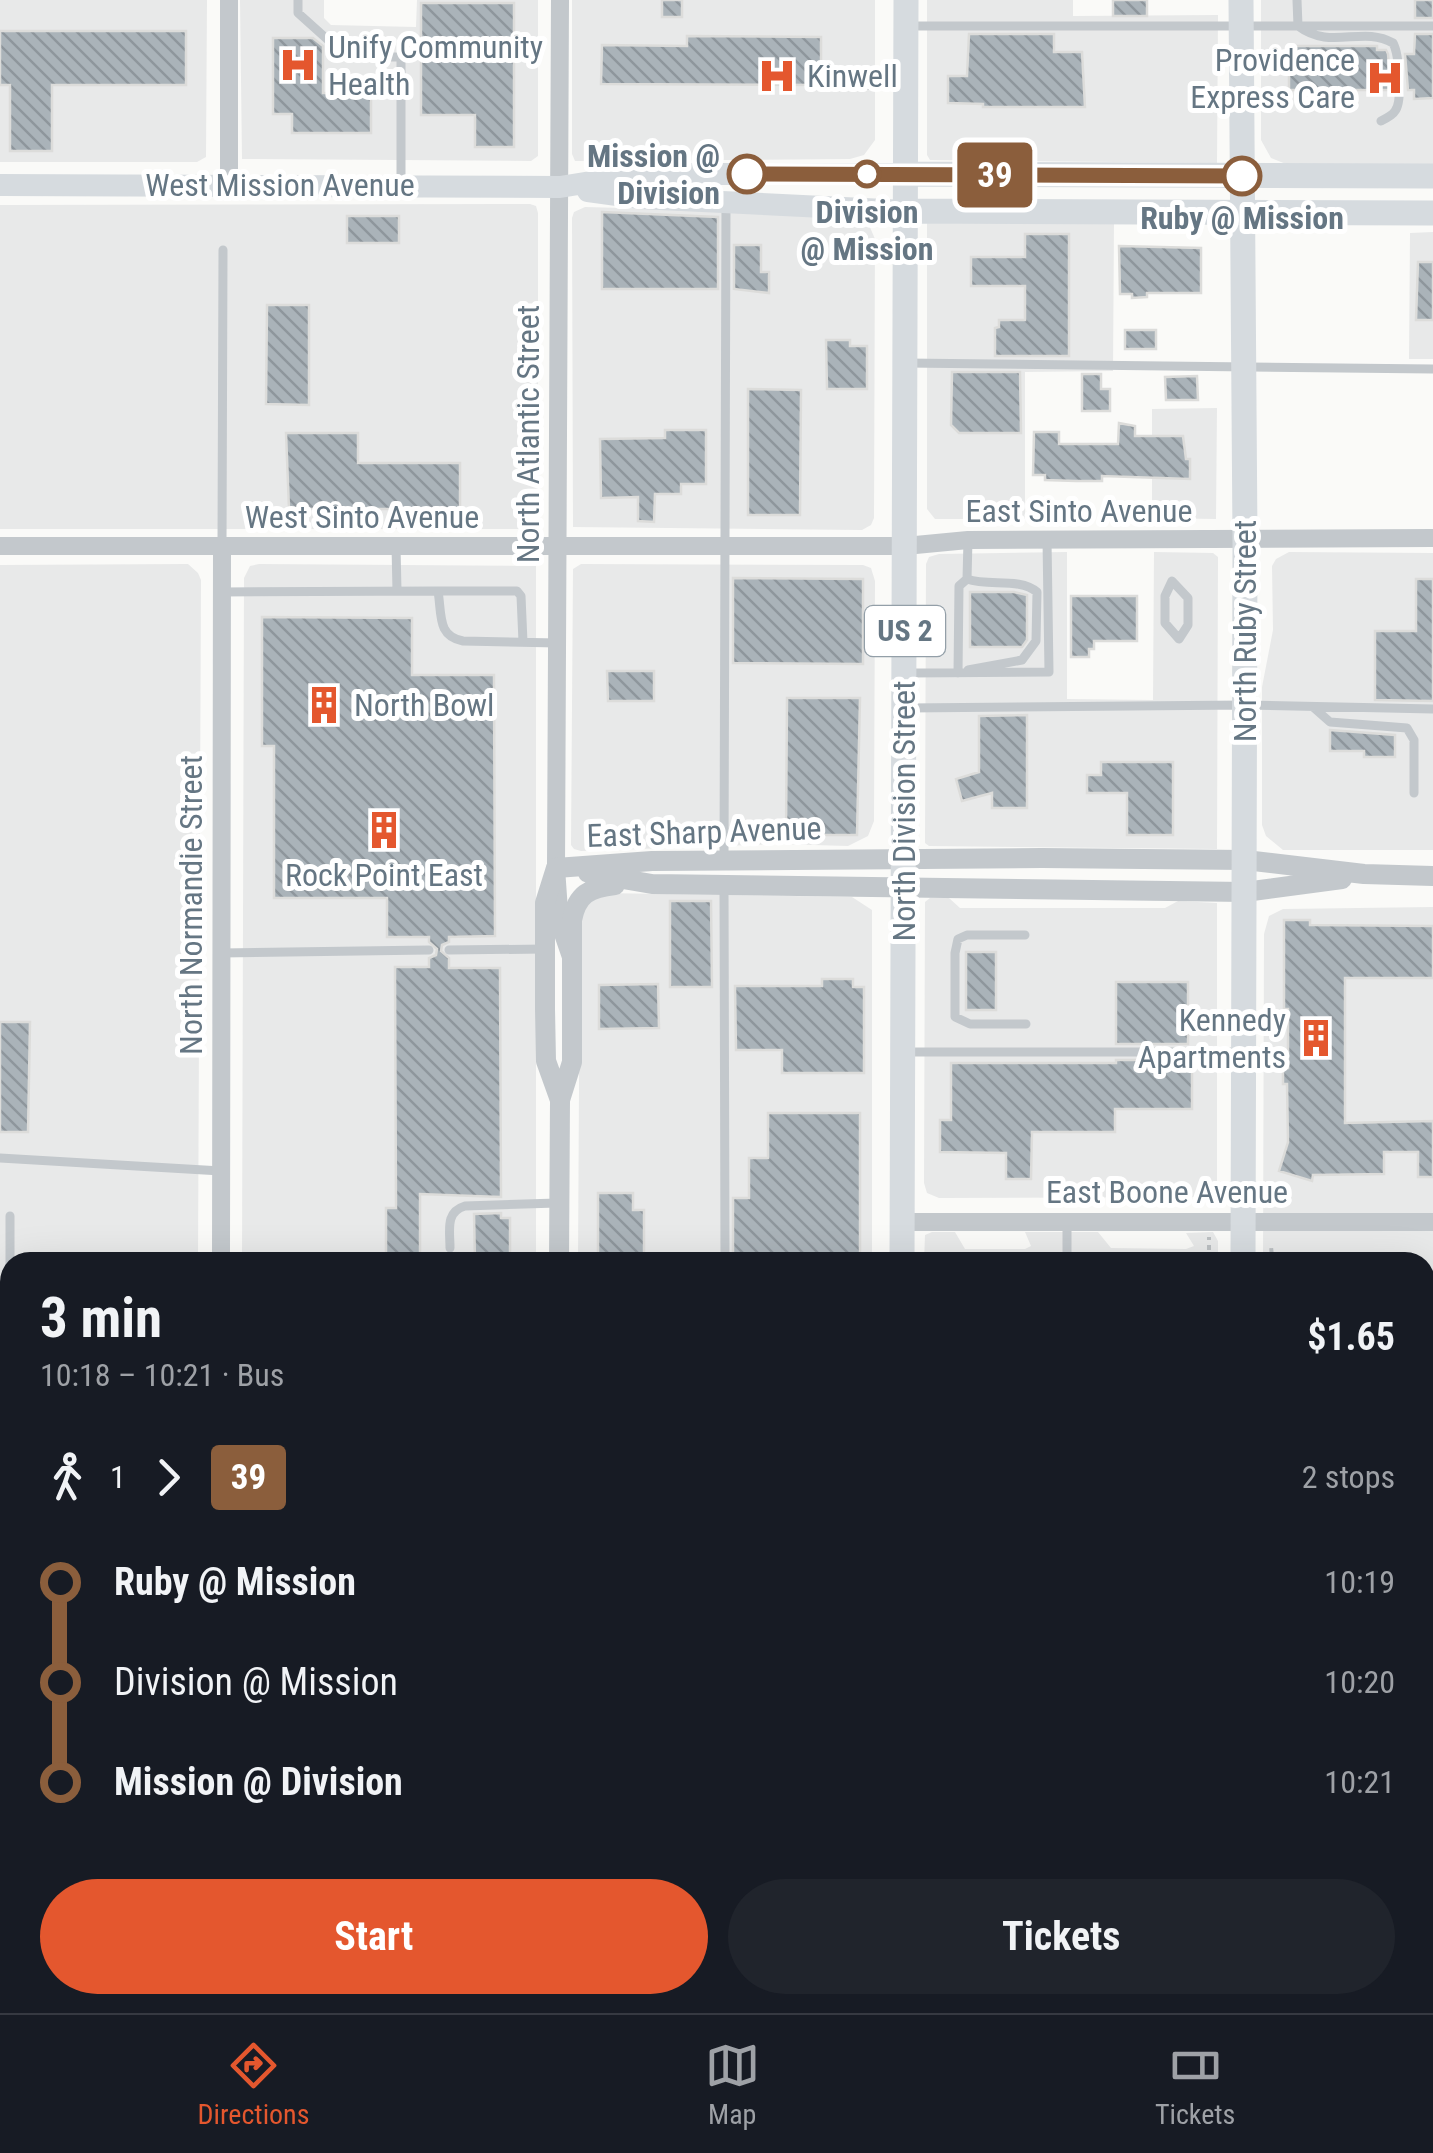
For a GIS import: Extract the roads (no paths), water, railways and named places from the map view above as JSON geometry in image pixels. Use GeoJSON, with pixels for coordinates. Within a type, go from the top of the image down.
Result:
{"type":"FeatureCollection","features":[{"type":"Feature","properties":{"kind":"main road","name":"North Ruby Street"},"geometry":{"type":"LineString","coordinates":[[1242,0],[1246,540],[1243,1221],[1253,1252]]}},
{"type":"Feature","properties":{"kind":"main road","name":"North Division Street"},"geometry":{"type":"LineString","coordinates":[[902,1252],[906,13]]}},
{"type":"Feature","properties":{"kind":"main road","name":"West Mission Avenue"},"geometry":{"type":"LineString","coordinates":[[560,187],[640,174],[905,174]]}},
{"type":"Feature","properties":{"kind":"main road"},"geometry":{"type":"LineString","coordinates":[[905,174],[1433,176]]}},
{"type":"Feature","properties":{"kind":"main road","name":"West Mission Avenue"},"geometry":{"type":"LineString","coordinates":[[0,186],[560,187],[638,198],[905,211]]}},
{"type":"Feature","properties":{"kind":"main road"},"geometry":{"type":"LineString","coordinates":[[905,211],[1433,213]]}},
{"type":"Feature","properties":{"kind":"street"},"geometry":{"type":"LineString","coordinates":[[228,0],[228,185]]}},
{"type":"Feature","properties":{"kind":"street","name":"North Atlantic Street"},"geometry":{"type":"LineString","coordinates":[[560,0],[556,868],[560,925],[572,963],[572,1062],[560,1100],[560,1252]]}},
{"type":"Feature","properties":{"kind":"street","name":"East Sinto Avenue"},"geometry":{"type":"LineString","coordinates":[[905,546],[968,540],[1433,538]]}},
{"type":"Feature","properties":{"kind":"street","name":"West Sinto Avenue"},"geometry":{"type":"LineString","coordinates":[[0,546],[905,546]]}},
{"type":"Feature","properties":{"kind":"street","name":"North Normandie Street"},"geometry":{"type":"LineString","coordinates":[[221,1252],[222,547]]}},
{"type":"Feature","properties":{"kind":"street","name":"East Sharp Avenue"},"geometry":{"type":"LineString","coordinates":[[556,868],[904,856],[1245,860],[1364,874],[1433,876]]}},
{"type":"Feature","properties":{"kind":"street","name":"North Atlantic Street"},"geometry":{"type":"LineString","coordinates":[[556,868],[545,902],[546,1062],[560,1100]]}},
{"type":"Feature","properties":{"kind":"street","name":"East Sharp Avenue"},"geometry":{"type":"LineString","coordinates":[[556,868],[652,884],[1245,892],[1364,874]]}},
{"type":"Feature","properties":{"kind":"street"},"geometry":{"type":"LineString","coordinates":[[572,963],[574,906],[582,895],[591,888],[652,884]]}},
{"type":"Feature","properties":{"kind":"street"},"geometry":{"type":"LineString","coordinates":[[549,1252],[560,1211]]}},
{"type":"Feature","properties":{"kind":"street","name":"East Boone Avenue"},"geometry":{"type":"LineString","coordinates":[[902,1222],[1433,1222]]}},
{"type":"Feature","properties":{"kind":"lane"},"geometry":{"type":"LineString","coordinates":[[298,0],[298,13],[346,57],[400,57],[401,186]]}},
{"type":"Feature","properties":{"kind":"lane"},"geometry":{"type":"LineString","coordinates":[[1297,0],[1298,26]]}},
{"type":"Feature","properties":{"kind":"lane"},"geometry":{"type":"LineString","coordinates":[[906,13],[1242,27],[1433,26]]}},
{"type":"Feature","properties":{"kind":"lane"},"geometry":{"type":"LineString","coordinates":[[1298,26],[1314,38],[1377,37],[1394,44],[1398,51],[1399,102],[1382,122]]}},
{"type":"Feature","properties":{"kind":"lane"},"geometry":{"type":"LineString","coordinates":[[724,860],[726,202]]}},
{"type":"Feature","properties":{"kind":"lane"},"geometry":{"type":"LineString","coordinates":[[222,547],[223,250]]}},
{"type":"Feature","properties":{"kind":"lane"},"geometry":{"type":"LineString","coordinates":[[905,363],[1433,370]]}},
{"type":"Feature","properties":{"kind":"lane"},"geometry":{"type":"LineString","coordinates":[[958,673],[959,586],[967,579],[968,540]]}},
{"type":"Feature","properties":{"kind":"lane"},"geometry":{"type":"LineString","coordinates":[[905,674],[1049,672],[1047,540]]}},
{"type":"Feature","properties":{"kind":"lane"},"geometry":{"type":"LineString","coordinates":[[396,546],[396,592]]}},
{"type":"Feature","properties":{"kind":"lane"},"geometry":{"type":"LineString","coordinates":[[958,673],[985,664],[1022,660],[1036,641],[1037,592],[1032,587],[967,579]]}},
{"type":"Feature","properties":{"kind":"lane"},"geometry":{"type":"LineString","coordinates":[[1172,582],[1188,598],[1188,625],[1179,638],[1165,623],[1165,596],[1172,582]]}},
{"type":"Feature","properties":{"kind":"lane"},"geometry":{"type":"LineString","coordinates":[[222,592],[517,592],[521,596],[523,642]]}},
{"type":"Feature","properties":{"kind":"lane"},"geometry":{"type":"LineString","coordinates":[[438,592],[444,633],[450,638],[557,643]]}},
{"type":"Feature","properties":{"kind":"lane"},"geometry":{"type":"LineString","coordinates":[[905,708],[1245,705],[1433,709]]}},
{"type":"Feature","properties":{"kind":"lane"},"geometry":{"type":"LineString","coordinates":[[1312,706],[1330,722],[1407,728],[1414,740],[1414,793]]}},
{"type":"Feature","properties":{"kind":"lane"},"geometry":{"type":"LineString","coordinates":[[724,886],[725,1252]]}},
{"type":"Feature","properties":{"kind":"lane"},"geometry":{"type":"LineString","coordinates":[[1025,935],[967,935],[958,940],[955,1018],[970,1024],[1026,1024]]}},
{"type":"Feature","properties":{"kind":"lane"},"geometry":{"type":"LineString","coordinates":[[449,950],[545,949]]}},
{"type":"Feature","properties":{"kind":"lane"},"geometry":{"type":"LineString","coordinates":[[221,954],[429,950]]}},
{"type":"Feature","properties":{"kind":"lane"},"geometry":{"type":"LineString","coordinates":[[903,1052],[1245,1052]]}},
{"type":"Feature","properties":{"kind":"lane"},"geometry":{"type":"LineString","coordinates":[[0,1158],[221,1171]]}},
{"type":"Feature","properties":{"kind":"lane"},"geometry":{"type":"LineString","coordinates":[[450,1248],[451,1215],[455,1209],[480,1205],[560,1211]]}},
{"type":"Feature","properties":{"kind":"lane"},"geometry":{"type":"LineString","coordinates":[[10,1216],[10,1252]]}},
{"type":"Feature","properties":{"kind":"lane"},"geometry":{"type":"LineString","coordinates":[[1067,1222],[1067,1252]]}},
{"type":"Feature","properties":{"kind":"place","name":"Unify Community Health"},"geometry":{"type":"Point","coordinates":[298,65]}},
{"type":"Feature","properties":{"kind":"place","name":"Kinwell"},"geometry":{"type":"Point","coordinates":[777,76]}},
{"type":"Feature","properties":{"kind":"place","name":"Providence Express Care"},"geometry":{"type":"Point","coordinates":[1385,78]}},
{"type":"Feature","properties":{"kind":"place","name":"Mission @ Division"},"geometry":{"type":"Point","coordinates":[747,174]}},
{"type":"Feature","properties":{"kind":"place","name":"Division @ Mission"},"geometry":{"type":"Point","coordinates":[867,174]}},
{"type":"Feature","properties":{"kind":"place","name":"Ruby @ Mission"},"geometry":{"type":"Point","coordinates":[1242,176]}},
{"type":"Feature","properties":{"kind":"place","name":"North Bowl"},"geometry":{"type":"Point","coordinates":[324,705]}},
{"type":"Feature","properties":{"kind":"place","name":"Rock Point East"},"geometry":{"type":"Point","coordinates":[384,830]}},
{"type":"Feature","properties":{"kind":"place","name":"Kennedy Apartments"},"geometry":{"type":"Point","coordinates":[1316,1038]}}]}
